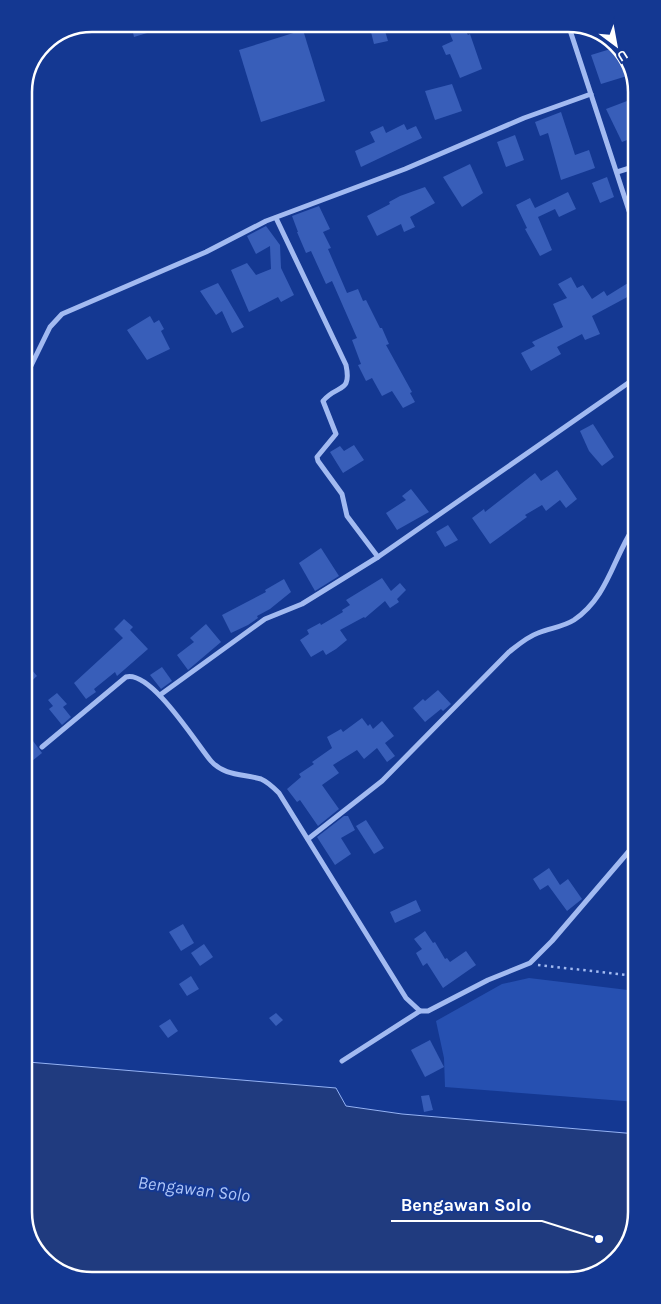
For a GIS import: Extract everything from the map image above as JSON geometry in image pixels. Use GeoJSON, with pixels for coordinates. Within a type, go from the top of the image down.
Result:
{"type":"FeatureCollection","features":[{"type":"Feature","properties":{"kind":"street"},"geometry":{"type":"LineString","coordinates":[[571,33],[628,207]]}},
{"type":"Feature","properties":{"kind":"street"},"geometry":{"type":"LineString","coordinates":[[33,362],[50,327],[62,314],[206,252],[276,218],[405,170],[524,118],[591,94]]}},
{"type":"Feature","properties":{"kind":"street"},"geometry":{"type":"LineString","coordinates":[[617,172],[628,169]]}},
{"type":"Feature","properties":{"kind":"street"},"geometry":{"type":"LineString","coordinates":[[276,218],[346,365],[348,378],[345,386],[323,401],[336,434],[318,455],[318,461],[342,494],[347,516],[378,557]]}},
{"type":"Feature","properties":{"kind":"street"},"geometry":{"type":"LineString","coordinates":[[160,695],[265,619],[316,596],[378,557],[628,383]]}},
{"type":"Feature","properties":{"kind":"street"},"geometry":{"type":"LineString","coordinates":[[308,839],[382,780],[509,652],[528,637],[564,625],[585,611],[604,589],[623,542],[628,535]]}},
{"type":"Feature","properties":{"kind":"street"},"geometry":{"type":"LineString","coordinates":[[42,747],[126,677],[138,677],[160,695],[213,763],[226,772],[261,780],[276,790],[406,998],[420,1011],[428,1012],[488,980],[530,964],[628,852]]}},
{"type":"Feature","properties":{"kind":"street"},"geometry":{"type":"LineString","coordinates":[[342,1061],[420,1011]]}},
{"type":"Feature","properties":{"kind":"path"},"geometry":{"type":"LineString","coordinates":[[530,964],[628,975]]}},
{"type":"Feature","properties":{"kind":"shaded area"},"geometry":{"type":"Polygon","coordinates":[[[529,978],[628,990],[628,1101],[445,1087],[444,1058],[436,1021],[502,984],[529,978]]]}},
{"type":"Feature","properties":{"kind":"water"},"geometry":{"type":"Polygon","coordinates":[[[33,1062],[336,1088],[346,1106],[402,1114],[628,1133],[628,1220],[618,1245],[608,1257],[592,1267],[569,1272],[88,1271],[62,1264],[50,1254],[37,1235],[33,1212],[33,1062]]]}},
{"type":"Feature","properties":{"kind":"building"},"geometry":{"type":"Polygon","coordinates":[[[133,33],[147,33],[134,37],[133,33]]]}},
{"type":"Feature","properties":{"kind":"building"},"geometry":{"type":"Polygon","coordinates":[[[293,33],[304,33],[325,101],[261,122],[239,50],[293,33]]]}},
{"type":"Feature","properties":{"kind":"building"},"geometry":{"type":"Polygon","coordinates":[[[371,33],[386,33],[388,41],[374,44],[371,33]]]}},
{"type":"Feature","properties":{"kind":"building"},"geometry":{"type":"Polygon","coordinates":[[[450,33],[470,34],[482,69],[460,78],[450,54],[446,55],[442,46],[453,41],[450,33]]]}},
{"type":"Feature","properties":{"kind":"building"},"geometry":{"type":"Polygon","coordinates":[[[596,70],[624,70],[626,76],[601,84],[596,70]]]}},
{"type":"Feature","properties":{"kind":"building"},"geometry":{"type":"Polygon","coordinates":[[[452,84],[462,111],[435,120],[425,91],[452,84]]]}},
{"type":"Feature","properties":{"kind":"building"},"geometry":{"type":"Polygon","coordinates":[[[627,101],[628,140],[622,142],[606,109],[627,101]]]}},
{"type":"Feature","properties":{"kind":"building"},"geometry":{"type":"Polygon","coordinates":[[[561,112],[575,155],[589,150],[595,168],[561,180],[548,133],[540,136],[535,122],[561,112]]]}},
{"type":"Feature","properties":{"kind":"building"},"geometry":{"type":"Polygon","coordinates":[[[404,124],[407,130],[416,126],[422,138],[361,167],[355,151],[375,142],[370,132],[383,126],[386,133],[404,124]]]}},
{"type":"Feature","properties":{"kind":"building"},"geometry":{"type":"Polygon","coordinates":[[[515,135],[524,160],[506,167],[497,142],[515,135]]]}},
{"type":"Feature","properties":{"kind":"building"},"geometry":{"type":"Polygon","coordinates":[[[470,164],[483,193],[462,207],[443,177],[470,164]]]}},
{"type":"Feature","properties":{"kind":"building"},"geometry":{"type":"Polygon","coordinates":[[[607,177],[614,197],[600,203],[592,183],[607,177]]]}},
{"type":"Feature","properties":{"kind":"building"},"geometry":{"type":"Polygon","coordinates":[[[425,187],[435,203],[410,217],[415,227],[404,232],[401,224],[377,236],[367,216],[390,204],[389,202],[400,196],[425,187]]]}},
{"type":"Feature","properties":{"kind":"building"},"geometry":{"type":"Polygon","coordinates":[[[568,192],[576,209],[559,217],[555,209],[538,217],[552,250],[540,256],[525,229],[527,228],[516,205],[530,198],[535,208],[568,192]]]}},
{"type":"Feature","properties":{"kind":"building"},"geometry":{"type":"Polygon","coordinates":[[[319,206],[330,229],[323,232],[331,248],[328,249],[347,293],[358,289],[363,301],[366,300],[380,328],[382,328],[389,344],[386,345],[412,392],[410,393],[415,402],[403,408],[392,391],[382,396],[372,378],[366,381],[358,365],[361,364],[352,340],[357,338],[332,281],[326,284],[311,251],[306,253],[297,232],[292,216],[319,206]]]}},
{"type":"Feature","properties":{"kind":"building"},"geometry":{"type":"Polygon","coordinates":[[[266,226],[280,245],[281,268],[294,295],[281,302],[278,297],[249,312],[231,270],[247,263],[256,275],[271,269],[270,246],[256,254],[247,236],[266,226]]]}},
{"type":"Feature","properties":{"kind":"building"},"geometry":{"type":"Polygon","coordinates":[[[571,277],[577,288],[583,285],[592,299],[604,291],[607,296],[628,283],[628,297],[592,316],[600,334],[585,340],[582,334],[557,347],[561,354],[531,371],[521,353],[535,346],[532,342],[563,327],[553,304],[567,298],[558,284],[571,277]]]}},
{"type":"Feature","properties":{"kind":"building"},"geometry":{"type":"Polygon","coordinates":[[[218,283],[244,327],[232,333],[222,311],[216,315],[200,291],[218,283]]]}},
{"type":"Feature","properties":{"kind":"building"},"geometry":{"type":"Polygon","coordinates":[[[150,316],[154,323],[159,320],[164,329],[161,331],[170,349],[147,360],[127,330],[150,316]]]}},
{"type":"Feature","properties":{"kind":"building"},"geometry":{"type":"Polygon","coordinates":[[[593,424],[614,457],[602,466],[589,451],[580,431],[593,424]]]}},
{"type":"Feature","properties":{"kind":"building"},"geometry":{"type":"Polygon","coordinates":[[[354,445],[364,460],[343,473],[330,452],[340,446],[344,451],[354,445]]]}},
{"type":"Feature","properties":{"kind":"building"},"geometry":{"type":"Polygon","coordinates":[[[557,470],[577,499],[566,508],[560,500],[546,511],[542,505],[525,515],[527,517],[490,544],[472,518],[484,509],[485,512],[535,473],[541,481],[557,470]]]}},
{"type":"Feature","properties":{"kind":"building"},"geometry":{"type":"Polygon","coordinates":[[[411,489],[429,512],[397,530],[386,513],[406,500],[402,496],[411,489]]]}},
{"type":"Feature","properties":{"kind":"building"},"geometry":{"type":"Polygon","coordinates":[[[448,525],[458,540],[445,547],[436,532],[448,525]]]}},
{"type":"Feature","properties":{"kind":"building"},"geometry":{"type":"Polygon","coordinates":[[[321,548],[339,576],[315,591],[299,563],[321,548]]]}},
{"type":"Feature","properties":{"kind":"building"},"geometry":{"type":"Polygon","coordinates":[[[382,578],[391,591],[400,583],[406,590],[397,599],[399,602],[390,608],[385,601],[365,618],[340,630],[347,640],[336,649],[326,655],[323,650],[311,657],[300,640],[309,634],[307,630],[320,623],[321,625],[343,612],[342,610],[350,605],[346,600],[382,578]]]}},
{"type":"Feature","properties":{"kind":"building"},"geometry":{"type":"Polygon","coordinates":[[[284,579],[291,592],[270,609],[257,616],[258,618],[248,625],[231,633],[222,615],[266,592],[265,590],[284,579]]]}},
{"type":"Feature","properties":{"kind":"building"},"geometry":{"type":"Polygon","coordinates":[[[124,619],[133,627],[130,630],[148,649],[117,676],[115,672],[94,689],[96,692],[86,699],[74,683],[123,638],[114,629],[124,619]]]}},
{"type":"Feature","properties":{"kind":"building"},"geometry":{"type":"Polygon","coordinates":[[[206,624],[221,642],[188,670],[177,655],[194,642],[190,638],[206,624]]]}},
{"type":"Feature","properties":{"kind":"building"},"geometry":{"type":"Polygon","coordinates":[[[162,667],[172,681],[161,689],[150,675],[162,667]]]}},
{"type":"Feature","properties":{"kind":"building"},"geometry":{"type":"Polygon","coordinates":[[[33,671],[37,676],[33,680],[33,671]]]}},
{"type":"Feature","properties":{"kind":"building"},"geometry":{"type":"Polygon","coordinates":[[[438,690],[451,704],[443,711],[441,709],[425,722],[413,708],[438,690]]]}},
{"type":"Feature","properties":{"kind":"building"},"geometry":{"type":"Polygon","coordinates":[[[57,693],[67,704],[63,707],[71,717],[62,725],[49,709],[53,706],[48,700],[57,693]]]}},
{"type":"Feature","properties":{"kind":"building"},"geometry":{"type":"Polygon","coordinates":[[[362,718],[373,729],[382,721],[394,736],[385,743],[395,756],[387,762],[377,748],[364,759],[357,750],[333,765],[339,773],[322,785],[339,809],[318,826],[300,800],[297,802],[287,789],[301,777],[299,774],[314,764],[312,762],[332,748],[327,737],[341,729],[343,732],[362,718]]]}},
{"type":"Feature","properties":{"kind":"building"},"geometry":{"type":"Polygon","coordinates":[[[33,741],[42,753],[33,760],[33,741]]]}},
{"type":"Feature","properties":{"kind":"building"},"geometry":{"type":"Polygon","coordinates":[[[344,816],[348,816],[355,830],[341,838],[351,854],[335,865],[317,837],[344,816]]]}},
{"type":"Feature","properties":{"kind":"building"},"geometry":{"type":"Polygon","coordinates":[[[366,820],[384,848],[374,854],[356,826],[366,820]]]}},
{"type":"Feature","properties":{"kind":"building"},"geometry":{"type":"Polygon","coordinates":[[[549,868],[560,885],[568,879],[582,899],[567,911],[548,885],[540,890],[533,879],[549,868]]]}},
{"type":"Feature","properties":{"kind":"building"},"geometry":{"type":"Polygon","coordinates":[[[416,900],[421,911],[395,923],[390,912],[416,900]]]}},
{"type":"Feature","properties":{"kind":"building"},"geometry":{"type":"Polygon","coordinates":[[[183,924],[194,943],[181,951],[169,932],[183,924]]]}},
{"type":"Feature","properties":{"kind":"building"},"geometry":{"type":"Polygon","coordinates":[[[425,931],[433,943],[435,942],[445,959],[447,958],[450,962],[466,951],[476,965],[443,988],[427,963],[423,966],[416,953],[422,949],[414,939],[425,931]]]}},
{"type":"Feature","properties":{"kind":"building"},"geometry":{"type":"Polygon","coordinates":[[[204,944],[213,957],[200,966],[191,953],[204,944]]]}},
{"type":"Feature","properties":{"kind":"building"},"geometry":{"type":"Polygon","coordinates":[[[191,976],[199,989],[187,996],[179,984],[191,976]]]}},
{"type":"Feature","properties":{"kind":"building"},"geometry":{"type":"Polygon","coordinates":[[[276,1013],[283,1020],[276,1026],[269,1018],[276,1013]]]}},
{"type":"Feature","properties":{"kind":"building"},"geometry":{"type":"Polygon","coordinates":[[[170,1019],[178,1031],[168,1038],[159,1026],[170,1019]]]}},
{"type":"Feature","properties":{"kind":"building"},"geometry":{"type":"Polygon","coordinates":[[[430,1040],[444,1067],[425,1077],[411,1050],[430,1040]]]}},
{"type":"Feature","properties":{"kind":"building"},"geometry":{"type":"Polygon","coordinates":[[[429,1095],[433,1110],[424,1112],[421,1096],[429,1095]]]}},
{"type":"Feature","properties":{"kind":"place","name":"Bengawan Solo"},"geometry":{"type":"Point","coordinates":[599,1239]}}]}
